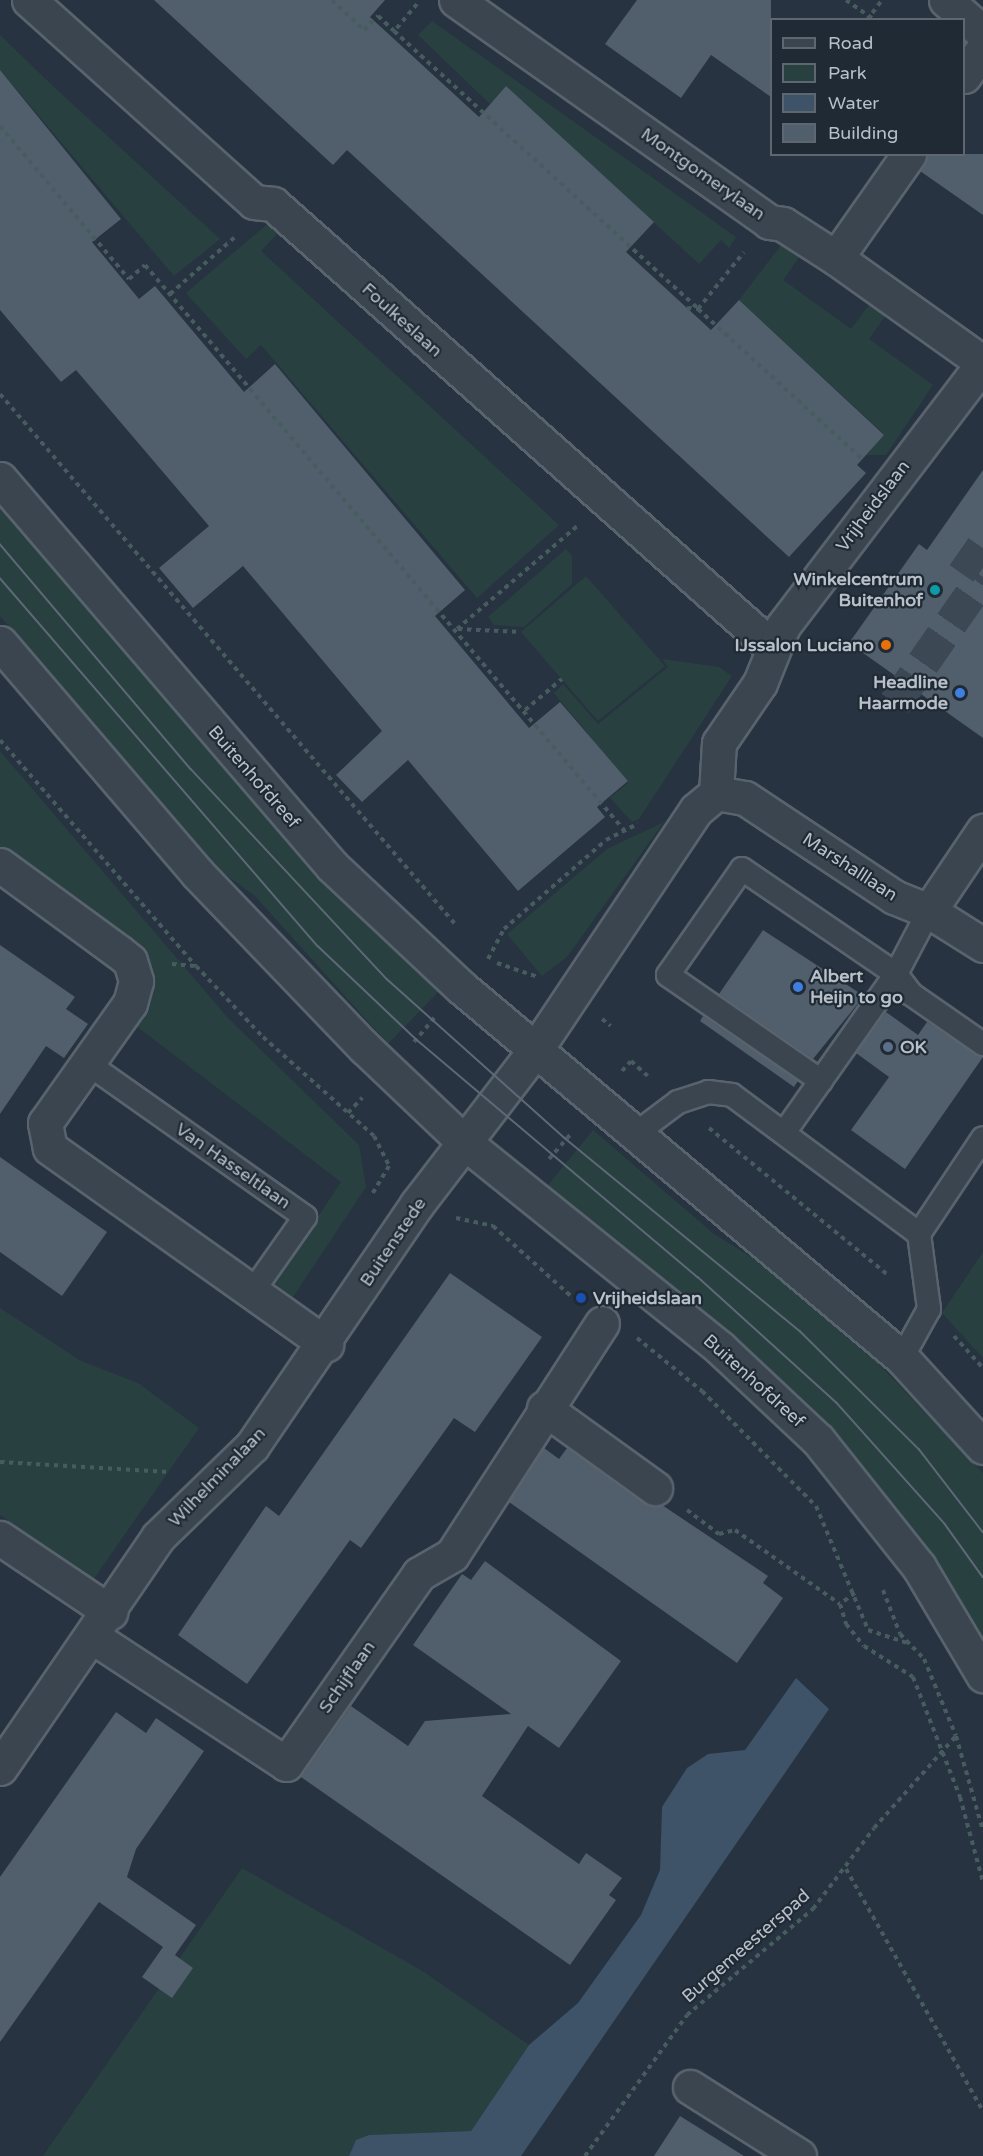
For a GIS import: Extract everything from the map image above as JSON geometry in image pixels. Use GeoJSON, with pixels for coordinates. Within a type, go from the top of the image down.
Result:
{"type":"FeatureCollection","features":[{"type":"Feature","properties":{"kind":"street","name":"Foulkeslaan"},"geometry":{"type":"LineString","coordinates":[[29,0],[254,202],[273,204],[605,502],[772,647]]}},
{"type":"Feature","properties":{"kind":"street","name":"Montgomerylaan"},"geometry":{"type":"LineString","coordinates":[[456,0],[770,222],[783,224],[836,258],[983,363]]}},
{"type":"Feature","properties":{"kind":"street"},"geometry":{"type":"LineString","coordinates":[[946,0],[983,33]]}},
{"type":"Feature","properties":{"kind":"street"},"geometry":{"type":"LineString","coordinates":[[965,73],[983,49]]}},
{"type":"Feature","properties":{"kind":"street"},"geometry":{"type":"LineString","coordinates":[[836,258],[908,156]]}},
{"type":"Feature","properties":{"kind":"street","name":"Vrijheidslaan"},"geometry":{"type":"LineString","coordinates":[[716,793],[719,743],[760,683],[772,647],[889,484],[983,363]]}},
{"type":"Feature","properties":{"kind":"street","name":"Buitenhofdreef"},"geometry":{"type":"LineString","coordinates":[[0,479],[332,866],[462,988],[638,1132],[902,1358],[983,1447]]}},
{"type":"Feature","properties":{"kind":"street","name":"Buitenhofdreef"},"geometry":{"type":"LineString","coordinates":[[0,643],[197,873],[388,1069],[464,1143],[720,1348],[818,1440],[919,1567],[983,1675]]}},
{"type":"Feature","properties":{"kind":"street"},"geometry":{"type":"LineString","coordinates":[[464,1143],[536,1049],[696,810],[716,793]]}},
{"type":"Feature","properties":{"kind":"street","name":"Marshalllaan"},"geometry":{"type":"LineString","coordinates":[[716,793],[745,798],[894,897],[928,911],[983,945]]}},
{"type":"Feature","properties":{"kind":"street"},"geometry":{"type":"LineString","coordinates":[[928,911],[983,831]]}},
{"type":"Feature","properties":{"kind":"street"},"geometry":{"type":"LineString","coordinates":[[0,865],[119,952],[134,971],[130,1003],[45,1123],[50,1148],[326,1344]]}},
{"type":"Feature","properties":{"kind":"street","name":"Buitenstede"},"geometry":{"type":"LineString","coordinates":[[326,1344],[425,1194],[464,1143]]}},
{"type":"Feature","properties":{"kind":"street","name":"Schijflaan"},"geometry":{"type":"LineString","coordinates":[[101,1625],[286,1764],[419,1574],[452,1555],[544,1408],[602,1323]]}},
{"type":"Feature","properties":{"kind":"street","name":"Wilhelminalaan"},"geometry":{"type":"LineString","coordinates":[[0,1768],[101,1625],[158,1537],[213,1480],[252,1446],[326,1344]]}},
{"type":"Feature","properties":{"kind":"street"},"geometry":{"type":"LineString","coordinates":[[544,1408],[655,1488]]}},
{"type":"Feature","properties":{"kind":"street"},"geometry":{"type":"LineString","coordinates":[[0,1538],[101,1625]]}},
{"type":"Feature","properties":{"kind":"street"},"geometry":{"type":"LineString","coordinates":[[690,2087],[799,2156]]}},
{"type":"Feature","properties":{"kind":"lane"},"geometry":{"type":"LineString","coordinates":[[821,1081],[668,975],[742,870],[896,974],[911,994],[983,1044]]}},
{"type":"Feature","properties":{"kind":"lane"},"geometry":{"type":"LineString","coordinates":[[786,1130],[896,974],[928,911]]}},
{"type":"Feature","properties":{"kind":"lane","name":"Van Hasseltlaan"},"geometry":{"type":"LineString","coordinates":[[87,1064],[305,1217],[253,1291]]}},
{"type":"Feature","properties":{"kind":"lane"},"geometry":{"type":"LineString","coordinates":[[638,1132],[678,1102],[708,1092],[732,1095],[786,1130],[919,1234]]}},
{"type":"Feature","properties":{"kind":"lane"},"geometry":{"type":"LineString","coordinates":[[902,1358],[929,1309],[919,1234],[983,1138]]}},
{"type":"Feature","properties":{"kind":"path"},"geometry":{"type":"LineString","coordinates":[[332,0],[364,30],[378,16],[889,484]]}},
{"type":"Feature","properties":{"kind":"path"},"geometry":{"type":"LineString","coordinates":[[394,31],[420,0]]}},
{"type":"Feature","properties":{"kind":"path"},"geometry":{"type":"LineString","coordinates":[[846,0],[868,18],[882,0]]}},
{"type":"Feature","properties":{"kind":"path"},"geometry":{"type":"LineString","coordinates":[[0,126],[129,279],[145,265],[457,629],[624,830]]}},
{"type":"Feature","properties":{"kind":"path"},"geometry":{"type":"LineString","coordinates":[[170,294],[273,204]]}},
{"type":"Feature","properties":{"kind":"path"},"geometry":{"type":"LineString","coordinates":[[698,309],[770,222]]}},
{"type":"Feature","properties":{"kind":"path"},"geometry":{"type":"LineString","coordinates":[[687,308],[698,309]]}},
{"type":"Feature","properties":{"kind":"path"},"geometry":{"type":"LineString","coordinates":[[0,394],[465,934]]}},
{"type":"Feature","properties":{"kind":"path"},"geometry":{"type":"LineString","coordinates":[[457,629],[605,502]]}},
{"type":"Feature","properties":{"kind":"path"},"geometry":{"type":"LineString","coordinates":[[457,629],[521,632]]}},
{"type":"Feature","properties":{"kind":"path"},"geometry":{"type":"LineString","coordinates":[[525,710],[562,679]]}},
{"type":"Feature","properties":{"kind":"path"},"geometry":{"type":"LineString","coordinates":[[0,740],[196,966],[374,1136],[389,1166],[458,1220],[493,1226],[602,1323],[618,1322],[685,1377],[791,1478],[833,1535],[868,1630],[907,1643],[924,1659],[956,1736],[983,1831]]}},
{"type":"Feature","properties":{"kind":"path"},"geometry":{"type":"LineString","coordinates":[[348,1113],[488,960],[504,929],[624,830],[643,822]]}},
{"type":"Feature","properties":{"kind":"path"},"geometry":{"type":"LineString","coordinates":[[480,951],[488,960],[538,977],[611,1026]]}},
{"type":"Feature","properties":{"kind":"path"},"geometry":{"type":"LineString","coordinates":[[493,1226],[631,1061],[929,1309],[983,1368]]}},
{"type":"Feature","properties":{"kind":"path"},"geometry":{"type":"LineString","coordinates":[[367,1203],[389,1166]]}},
{"type":"Feature","properties":{"kind":"path"},"geometry":{"type":"LineString","coordinates":[[0,1462],[179,1472],[213,1480]]}},
{"type":"Feature","properties":{"kind":"path"},"geometry":{"type":"LineString","coordinates":[[655,1488],[719,1534],[735,1530],[840,1604],[846,1624],[864,1646],[913,1677],[943,1750],[983,1882]]}},
{"type":"Feature","properties":{"kind":"path"},"geometry":{"type":"LineString","coordinates":[[840,1604],[855,1593]]}},
{"type":"Feature","properties":{"kind":"path","name":"Burgemeesterspad"},"geometry":{"type":"LineString","coordinates":[[585,2156],[687,2014],[813,1909],[846,1869],[874,1828],[956,1736]]}},
{"type":"Feature","properties":{"kind":"path"},"geometry":{"type":"LineString","coordinates":[[846,1869],[983,2111]]}},
{"type":"Feature","properties":{"kind":"green space"},"geometry":{"type":"Polygon","coordinates":[[[432,21],[736,237],[729,248],[721,240],[699,264],[506,86],[490,104],[418,35],[432,21]]]}},
{"type":"Feature","properties":{"kind":"green space"},"geometry":{"type":"Polygon","coordinates":[[[0,35],[220,239],[174,276],[0,70],[0,35]]]}},
{"type":"Feature","properties":{"kind":"green space"},"geometry":{"type":"Polygon","coordinates":[[[271,221],[281,230],[261,251],[559,525],[477,598],[261,345],[246,359],[186,293],[271,221]]]}},
{"type":"Feature","properties":{"kind":"green space"},"geometry":{"type":"Polygon","coordinates":[[[785,240],[803,252],[783,280],[851,329],[872,301],[888,312],[869,339],[933,385],[886,455],[866,455],[884,434],[739,300],[785,240]]]}},
{"type":"Feature","properties":{"kind":"green space"},"geometry":{"type":"Polygon","coordinates":[[[0,496],[442,988],[388,1044],[255,896],[212,865],[0,616],[0,496]]]}},
{"type":"Feature","properties":{"kind":"green space"},"geometry":{"type":"Polygon","coordinates":[[[566,549],[572,556],[572,584],[524,627],[494,625],[488,617],[566,549]]]}},
{"type":"Feature","properties":{"kind":"green space"},"geometry":{"type":"Polygon","coordinates":[[[586,576],[665,666],[598,721],[521,632],[586,576]]]}},
{"type":"Feature","properties":{"kind":"green space"},"geometry":{"type":"Polygon","coordinates":[[[662,659],[719,667],[732,676],[639,819],[632,822],[610,798],[629,782],[614,765],[568,752],[588,734],[554,693],[563,684],[598,724],[668,667],[662,659]]]}},
{"type":"Feature","properties":{"kind":"green space"},"geometry":{"type":"Polygon","coordinates":[[[0,751],[227,1017],[359,1145],[366,1187],[293,1297],[274,1283],[341,1182],[136,1026],[149,1011],[154,985],[140,951],[0,850],[0,751]]]}},
{"type":"Feature","properties":{"kind":"green space"},"geometry":{"type":"Polygon","coordinates":[[[664,822],[567,957],[542,976],[507,934],[607,849],[664,822]]]}},
{"type":"Feature","properties":{"kind":"green space"},"geometry":{"type":"Polygon","coordinates":[[[593,1130],[714,1234],[761,1263],[849,1333],[983,1473],[983,1640],[932,1560],[544,1190],[593,1130]]]}},
{"type":"Feature","properties":{"kind":"green space"},"geometry":{"type":"Polygon","coordinates":[[[983,1252],[983,1358],[942,1313],[983,1252]]]}},
{"type":"Feature","properties":{"kind":"green space"},"geometry":{"type":"Polygon","coordinates":[[[0,1308],[81,1361],[138,1383],[199,1428],[93,1580],[0,1515],[0,1308]]]}},
{"type":"Feature","properties":{"kind":"green space"},"geometry":{"type":"Polygon","coordinates":[[[242,1868],[424,1972],[529,2045],[471,2131],[369,2135],[356,2141],[349,2156],[43,2156],[242,1868]]]}},
{"type":"Feature","properties":{"kind":"water"},"geometry":{"type":"Polygon","coordinates":[[[796,1678],[829,1709],[521,2156],[349,2156],[356,2140],[369,2135],[471,2131],[529,2045],[578,2003],[641,1915],[660,1870],[662,1807],[687,1768],[708,1754],[745,1750],[796,1678]]]}},
{"type":"Feature","properties":{"kind":"building"},"geometry":{"type":"Polygon","coordinates":[[[154,0],[385,0],[370,17],[479,117],[506,86],[654,222],[626,252],[711,330],[739,300],[884,435],[857,465],[866,473],[789,557],[347,150],[333,165],[154,0]]]}},
{"type":"Feature","properties":{"kind":"building"},"geometry":{"type":"Polygon","coordinates":[[[637,0],[771,0],[770,96],[711,55],[681,98],[605,44],[637,0]]]}},
{"type":"Feature","properties":{"kind":"building"},"geometry":{"type":"Polygon","coordinates":[[[0,70],[121,219],[92,242],[139,299],[155,286],[244,392],[275,364],[465,590],[435,616],[529,728],[560,702],[628,781],[597,807],[605,817],[518,891],[408,760],[362,802],[336,775],[382,731],[243,566],[193,608],[159,568],[209,526],[76,370],[61,382],[0,310],[0,70]]]}},
{"type":"Feature","properties":{"kind":"building"},"geometry":{"type":"Polygon","coordinates":[[[983,154],[983,215],[920,171],[927,156],[983,154]]]}},
{"type":"Feature","properties":{"kind":"building","name":"Winkelcentrum Buitenhof"},"geometry":{"type":"Polygon","coordinates":[[[983,470],[983,738],[849,643],[919,544],[927,550],[983,470]]]}},
{"type":"Feature","properties":{"kind":"building"},"geometry":{"type":"Polygon","coordinates":[[[763,930],[864,996],[813,1059],[719,994],[763,930]]]}},
{"type":"Feature","properties":{"kind":"building"},"geometry":{"type":"Polygon","coordinates":[[[0,945],[75,997],[66,1009],[88,1024],[64,1058],[46,1046],[0,1114],[0,945]]]}},
{"type":"Feature","properties":{"kind":"building"},"geometry":{"type":"Polygon","coordinates":[[[886,1012],[918,1035],[927,1022],[983,1057],[905,1169],[851,1130],[889,1077],[856,1053],[886,1012]]]}},
{"type":"Feature","properties":{"kind":"building"},"geometry":{"type":"Polygon","coordinates":[[[703,1016],[798,1081],[794,1087],[700,1021],[703,1016]]]}},
{"type":"Feature","properties":{"kind":"building"},"geometry":{"type":"Polygon","coordinates":[[[0,1157],[107,1232],[62,1296],[0,1252],[0,1157]]]}},
{"type":"Feature","properties":{"kind":"building"},"geometry":{"type":"Polygon","coordinates":[[[450,1273],[542,1337],[475,1432],[454,1418],[361,1548],[350,1540],[247,1684],[178,1635],[266,1506],[279,1516],[450,1273]]]}},
{"type":"Feature","properties":{"kind":"building"},"geometry":{"type":"Polygon","coordinates":[[[544,1448],[559,1459],[567,1448],[644,1503],[662,1505],[768,1576],[763,1583],[783,1598],[737,1663],[509,1502],[544,1448]]]}},
{"type":"Feature","properties":{"kind":"building"},"geometry":{"type":"Polygon","coordinates":[[[485,1561],[621,1661],[559,1748],[528,1726],[482,1796],[579,1864],[586,1853],[622,1878],[609,1895],[616,1900],[570,1965],[301,1777],[351,1706],[408,1746],[425,1721],[511,1714],[413,1645],[462,1574],[471,1580],[485,1561]]]}},
{"type":"Feature","properties":{"kind":"building"},"geometry":{"type":"Polygon","coordinates":[[[116,1712],[146,1733],[156,1718],[204,1751],[136,1849],[127,1877],[196,1925],[175,1955],[193,1968],[172,1998],[142,1977],[163,1947],[99,1902],[0,2042],[0,1877],[116,1712]]]}},
{"type":"Feature","properties":{"kind":"building"},"geometry":{"type":"Polygon","coordinates":[[[680,2116],[744,2156],[654,2156],[680,2116]]]}},
{"type":"Feature","properties":{"kind":"tunnel"},"geometry":{"type":"LineString","coordinates":[[959,551],[983,568]]}},
{"type":"Feature","properties":{"kind":"tunnel"},"geometry":{"type":"LineString","coordinates":[[895,703],[983,577]]}},
{"type":"Feature","properties":{"kind":"tram line"},"geometry":{"type":"LineString","coordinates":[[0,544],[191,769],[387,979],[566,1139],[800,1331],[919,1449],[983,1532]]}},
{"type":"Feature","properties":{"kind":"tram line"},"geometry":{"type":"LineString","coordinates":[[0,578],[318,946],[416,1039],[698,1277],[837,1403],[945,1524],[983,1577]]}},
{"type":"Feature","properties":{"kind":"place","name":"Winkelcentrum Buitenhof"},"geometry":{"type":"Point","coordinates":[935,590]}},
{"type":"Feature","properties":{"kind":"place","name":"IJssalon Luciano"},"geometry":{"type":"Point","coordinates":[886,645]}},
{"type":"Feature","properties":{"kind":"place","name":"Headline Haarmode"},"geometry":{"type":"Point","coordinates":[960,693]}},
{"type":"Feature","properties":{"kind":"place","name":"Albert Heijn to go"},"geometry":{"type":"Point","coordinates":[798,987]}},
{"type":"Feature","properties":{"kind":"place","name":"OK"},"geometry":{"type":"Point","coordinates":[888,1047]}},
{"type":"Feature","properties":{"kind":"place","name":"Vrijheidslaan"},"geometry":{"type":"Point","coordinates":[581,1298]}}]}
